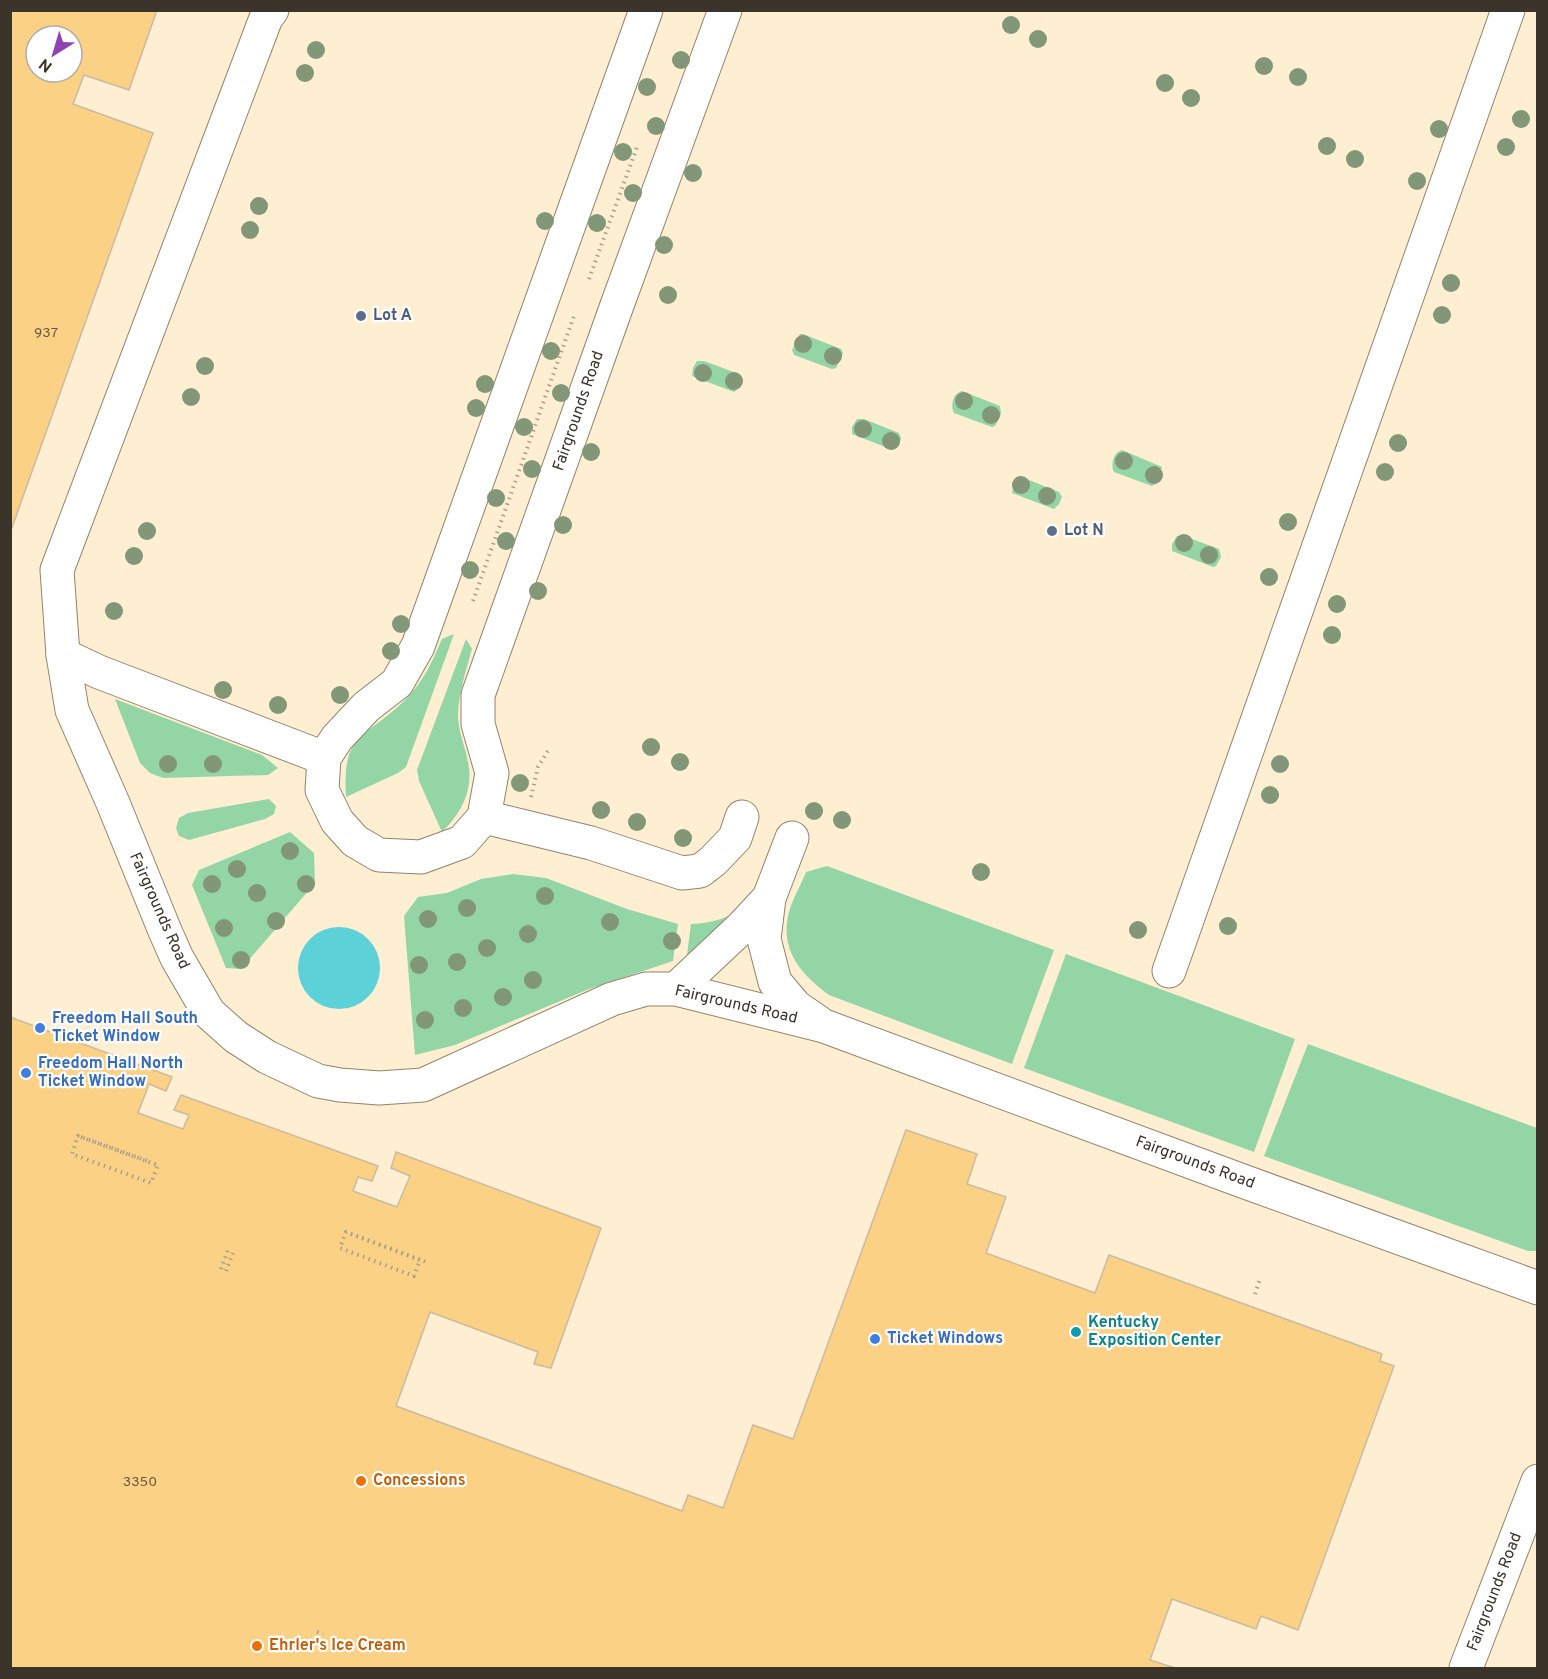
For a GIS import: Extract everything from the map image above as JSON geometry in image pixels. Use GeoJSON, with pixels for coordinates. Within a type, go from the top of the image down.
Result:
{"type":"FeatureCollection","features":[{"type":"Feature","properties":{"kind":"street","name":"Fairgrounds Road"},"geometry":{"type":"LineString","coordinates":[[272,10],[266,18],[57,570],[63,655],[72,710],[177,958],[210,1013],[236,1037],[267,1057],[318,1080],[340,1085],[378,1088],[423,1085],[612,999],[646,989],[676,989],[824,1026],[1538,1288]]}},
{"type":"Feature","properties":{"kind":"street"},"geometry":{"type":"LineString","coordinates":[[646,10],[418,646],[397,683],[366,707],[337,738],[324,758],[322,790],[337,821],[355,841],[379,855],[421,857],[462,842],[484,817],[591,843],[682,873],[700,872],[735,838],[742,817]]}},
{"type":"Feature","properties":{"kind":"street","name":"Fairgrounds Road"},"geometry":{"type":"LineString","coordinates":[[484,817],[492,773],[478,724],[478,695],[725,10]]}},
{"type":"Feature","properties":{"kind":"street"},"geometry":{"type":"LineString","coordinates":[[1169,971],[1508,10]]}},
{"type":"Feature","properties":{"kind":"street"},"geometry":{"type":"LineString","coordinates":[[63,655],[99,672],[324,758]]}},
{"type":"Feature","properties":{"kind":"street"},"geometry":{"type":"LineString","coordinates":[[792,838],[769,898],[764,939],[775,982],[796,1007],[824,1026]]}},
{"type":"Feature","properties":{"kind":"street"},"geometry":{"type":"LineString","coordinates":[[676,989],[742,927],[769,898]]}},
{"type":"Feature","properties":{"kind":"street","name":"Fairgrounds Road"},"geometry":{"type":"LineString","coordinates":[[1466,1668],[1538,1481]]}},
{"type":"Feature","properties":{"kind":"path"},"geometry":{"type":"LineString","coordinates":[[473,601],[575,314]]}},
{"type":"Feature","properties":{"kind":"path"},"geometry":{"type":"LineString","coordinates":[[529,807],[538,767],[549,749]]}},
{"type":"Feature","properties":{"kind":"path"},"geometry":{"type":"LineString","coordinates":[[81,1137],[140,1158],[158,1165],[151,1183],[72,1154],[78,1136],[138,1158],[148,1161]]}},
{"type":"Feature","properties":{"kind":"path"},"geometry":{"type":"LineString","coordinates":[[351,1234],[420,1260],[414,1276],[340,1248],[346,1232],[429,1263]]}},
{"type":"Feature","properties":{"kind":"path"},"geometry":{"type":"LineString","coordinates":[[221,1269],[228,1251]]}},
{"type":"Feature","properties":{"kind":"path"},"geometry":{"type":"LineString","coordinates":[[226,1271],[233,1253]]}},
{"type":"Feature","properties":{"kind":"path"},"geometry":{"type":"LineString","coordinates":[[1255,1294],[1260,1279]]}},
{"type":"Feature","properties":{"kind":"path"},"geometry":{"type":"LineString","coordinates":[[317,1632],[323,1634]]}},
{"type":"Feature","properties":{"kind":"green space"},"geometry":{"type":"Polygon","coordinates":[[[800,334],[841,349],[843,353],[836,368],[832,369],[794,355],[792,350],[800,334]]]}},
{"type":"Feature","properties":{"kind":"green space"},"geometry":{"type":"Polygon","coordinates":[[[697,361],[704,361],[739,374],[742,379],[740,387],[734,392],[692,376],[697,361]]]}},
{"type":"Feature","properties":{"kind":"green space"},"geometry":{"type":"Polygon","coordinates":[[[962,391],[1000,406],[1001,414],[995,426],[992,427],[954,413],[953,400],[956,394],[962,391]]]}},
{"type":"Feature","properties":{"kind":"green space"},"geometry":{"type":"Polygon","coordinates":[[[857,419],[864,419],[899,433],[901,438],[899,446],[893,450],[852,434],[852,427],[857,419]]]}},
{"type":"Feature","properties":{"kind":"green space"},"geometry":{"type":"Polygon","coordinates":[[[1122,450],[1162,467],[1157,483],[1152,486],[1114,472],[1112,466],[1114,459],[1122,450]]]}},
{"type":"Feature","properties":{"kind":"green space"},"geometry":{"type":"Polygon","coordinates":[[[1017,478],[1024,478],[1059,492],[1062,497],[1059,504],[1054,509],[1012,493],[1017,478]]]}},
{"type":"Feature","properties":{"kind":"green space"},"geometry":{"type":"Polygon","coordinates":[[[1177,536],[1184,536],[1219,549],[1221,557],[1216,566],[1213,567],[1172,551],[1172,544],[1177,536]]]}},
{"type":"Feature","properties":{"kind":"green space"},"geometry":{"type":"Polygon","coordinates":[[[454,634],[406,767],[346,797],[346,776],[352,748],[358,739],[411,694],[426,672],[442,639],[454,634]]]}},
{"type":"Feature","properties":{"kind":"green space"},"geometry":{"type":"Polygon","coordinates":[[[466,639],[472,649],[461,691],[458,717],[468,762],[469,782],[460,809],[442,832],[419,781],[417,770],[466,639]]]}},
{"type":"Feature","properties":{"kind":"green space"},"geometry":{"type":"Polygon","coordinates":[[[115,699],[262,755],[278,768],[268,775],[163,778],[150,773],[140,763],[115,699]]]}},
{"type":"Feature","properties":{"kind":"green space"},"geometry":{"type":"Polygon","coordinates":[[[269,799],[276,806],[274,814],[265,819],[189,840],[179,836],[176,828],[179,818],[188,813],[269,799]]]}},
{"type":"Feature","properties":{"kind":"green space"},"geometry":{"type":"Polygon","coordinates":[[[290,832],[314,853],[315,883],[241,969],[226,968],[192,885],[199,870],[290,832]]]}},
{"type":"Feature","properties":{"kind":"green space"},"geometry":{"type":"Polygon","coordinates":[[[827,866],[1054,950],[1012,1064],[829,995],[801,970],[787,938],[789,912],[806,872],[827,866]]]}},
{"type":"Feature","properties":{"kind":"green space"},"geometry":{"type":"Polygon","coordinates":[[[513,874],[546,878],[627,909],[678,924],[673,961],[589,989],[455,1045],[415,1055],[404,916],[418,897],[447,893],[481,879],[513,874]]]}},
{"type":"Feature","properties":{"kind":"green space"},"geometry":{"type":"Polygon","coordinates":[[[750,905],[722,933],[687,955],[691,924],[722,919],[750,905]]]}},
{"type":"Feature","properties":{"kind":"green space"},"geometry":{"type":"Polygon","coordinates":[[[1066,954],[1295,1039],[1254,1152],[1024,1068],[1066,954]]]}},
{"type":"Feature","properties":{"kind":"green space"},"geometry":{"type":"Polygon","coordinates":[[[1308,1044],[1537,1128],[1537,1251],[1528,1251],[1264,1156],[1308,1044]]]}},
{"type":"Feature","properties":{"kind":"water"},"geometry":{"type":"Polygon","coordinates":[[[339,927],[355,930],[368,939],[377,952],[380,968],[377,984],[368,997],[355,1006],[339,1009],[323,1006],[310,997],[301,984],[298,968],[301,952],[310,939],[323,930],[339,927]]]}},
{"type":"Feature","properties":{"kind":"building"},"geometry":{"type":"Polygon","coordinates":[[[10,10],[157,10],[129,90],[84,75],[84,24],[24,24],[24,84],[81,84],[73,104],[153,133],[10,533],[10,10]]]}},
{"type":"Feature","properties":{"kind":"building","name":"Kentucky Exposition Center"},"geometry":{"type":"Polygon","coordinates":[[[10,1017],[172,1077],[166,1091],[149,1084],[138,1113],[183,1129],[189,1115],[174,1110],[181,1095],[378,1166],[372,1181],[358,1177],[353,1191],[397,1207],[410,1176],[391,1168],[396,1152],[601,1228],[551,1368],[534,1364],[538,1352],[430,1312],[396,1406],[682,1511],[688,1495],[723,1508],[753,1425],[793,1439],[906,1130],[977,1154],[967,1184],[1006,1197],[986,1253],[1095,1293],[1109,1255],[1382,1354],[1380,1361],[1394,1366],[1298,1630],[1261,1616],[1256,1629],[1172,1599],[1150,1660],[1175,1668],[10,1668],[10,1017]]]}},
{"type":"Feature","properties":{"kind":"place","name":"Lot A"},"geometry":{"type":"Point","coordinates":[361,316]}},
{"type":"Feature","properties":{"kind":"place","name":"Lot N"},"geometry":{"type":"Point","coordinates":[1052,531]}},
{"type":"Feature","properties":{"kind":"place","name":"Freedom Hall South Ticket Window"},"geometry":{"type":"Point","coordinates":[40,1028]}},
{"type":"Feature","properties":{"kind":"place","name":"Freedom Hall North Ticket Window"},"geometry":{"type":"Point","coordinates":[26,1073]}},
{"type":"Feature","properties":{"kind":"place","name":"Kentucky Exposition Center"},"geometry":{"type":"Point","coordinates":[1076,1332]}},
{"type":"Feature","properties":{"kind":"place","name":"Ticket Windows"},"geometry":{"type":"Point","coordinates":[875,1339]}},
{"type":"Feature","properties":{"kind":"place","name":"Concessions"},"geometry":{"type":"Point","coordinates":[361,1481]}},
{"type":"Feature","properties":{"kind":"place","name":"Ehrler's Ice Cream"},"geometry":{"type":"Point","coordinates":[257,1646]}}]}
